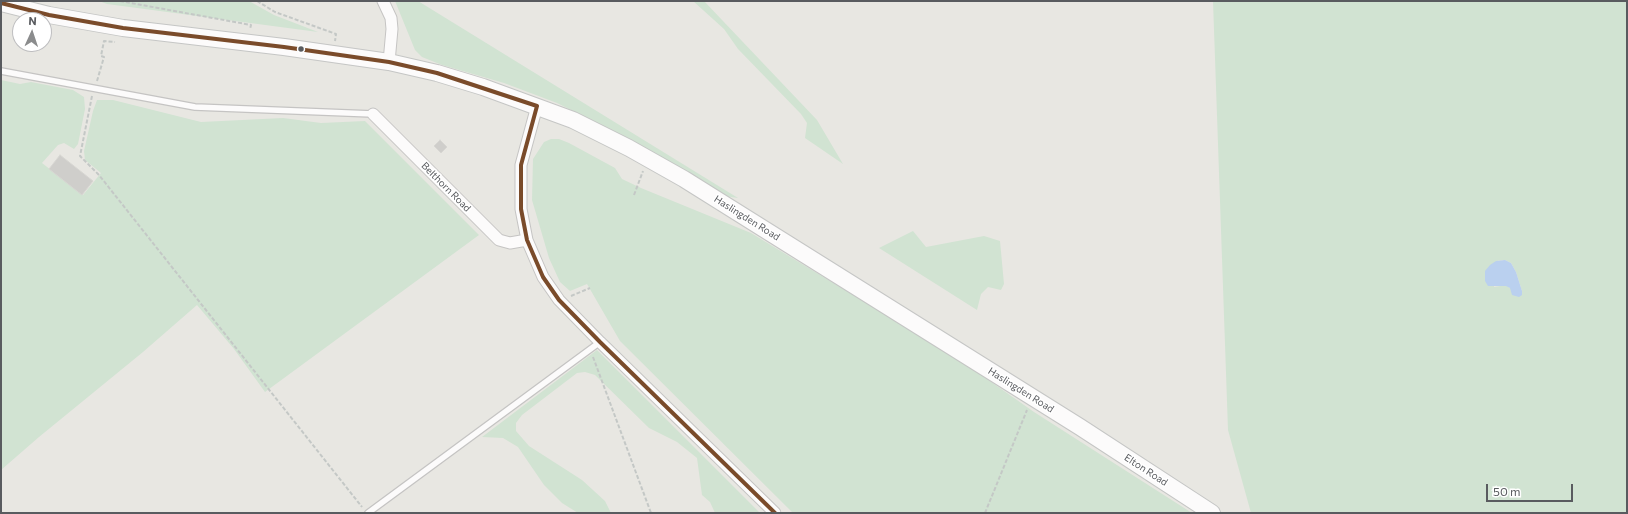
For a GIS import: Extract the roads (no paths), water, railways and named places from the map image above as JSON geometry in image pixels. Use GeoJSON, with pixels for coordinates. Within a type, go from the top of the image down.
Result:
{"type":"FeatureCollection","features":[{"type":"Feature","properties":{"kind":"main road","name":"Haslingden Road"},"geometry":{"type":"LineString","coordinates":[[1,3],[85,22],[389,62],[437,73],[537,106],[573,120],[648,159],[697,188],[1080,427]]}},
{"type":"Feature","properties":{"kind":"main road","name":"Elton Road"},"geometry":{"type":"LineString","coordinates":[[1080,427],[1212,513]]}},
{"type":"Feature","properties":{"kind":"street"},"geometry":{"type":"LineString","coordinates":[[383,1],[391,18],[389,62]]}},
{"type":"Feature","properties":{"kind":"street"},"geometry":{"type":"LineString","coordinates":[[537,106],[521,165],[521,209],[527,240],[543,276],[561,302],[600,342],[775,513]]}},
{"type":"Feature","properties":{"kind":"street","name":"Belthorn Road"},"geometry":{"type":"LineString","coordinates":[[373,114],[499,240],[510,243],[527,240]]}},
{"type":"Feature","properties":{"kind":"lane"},"geometry":{"type":"LineString","coordinates":[[1,71],[195,107],[373,114]]}},
{"type":"Feature","properties":{"kind":"lane"},"geometry":{"type":"LineString","coordinates":[[368,513],[600,342]]}},
{"type":"Feature","properties":{"kind":"water"},"geometry":{"type":"Polygon","coordinates":[[[1505,260],[1511,263],[1516,272],[1522,291],[1522,295],[1519,297],[1512,295],[1510,288],[1506,286],[1488,286],[1485,281],[1485,271],[1490,265],[1496,261],[1505,260]]]}}]}
